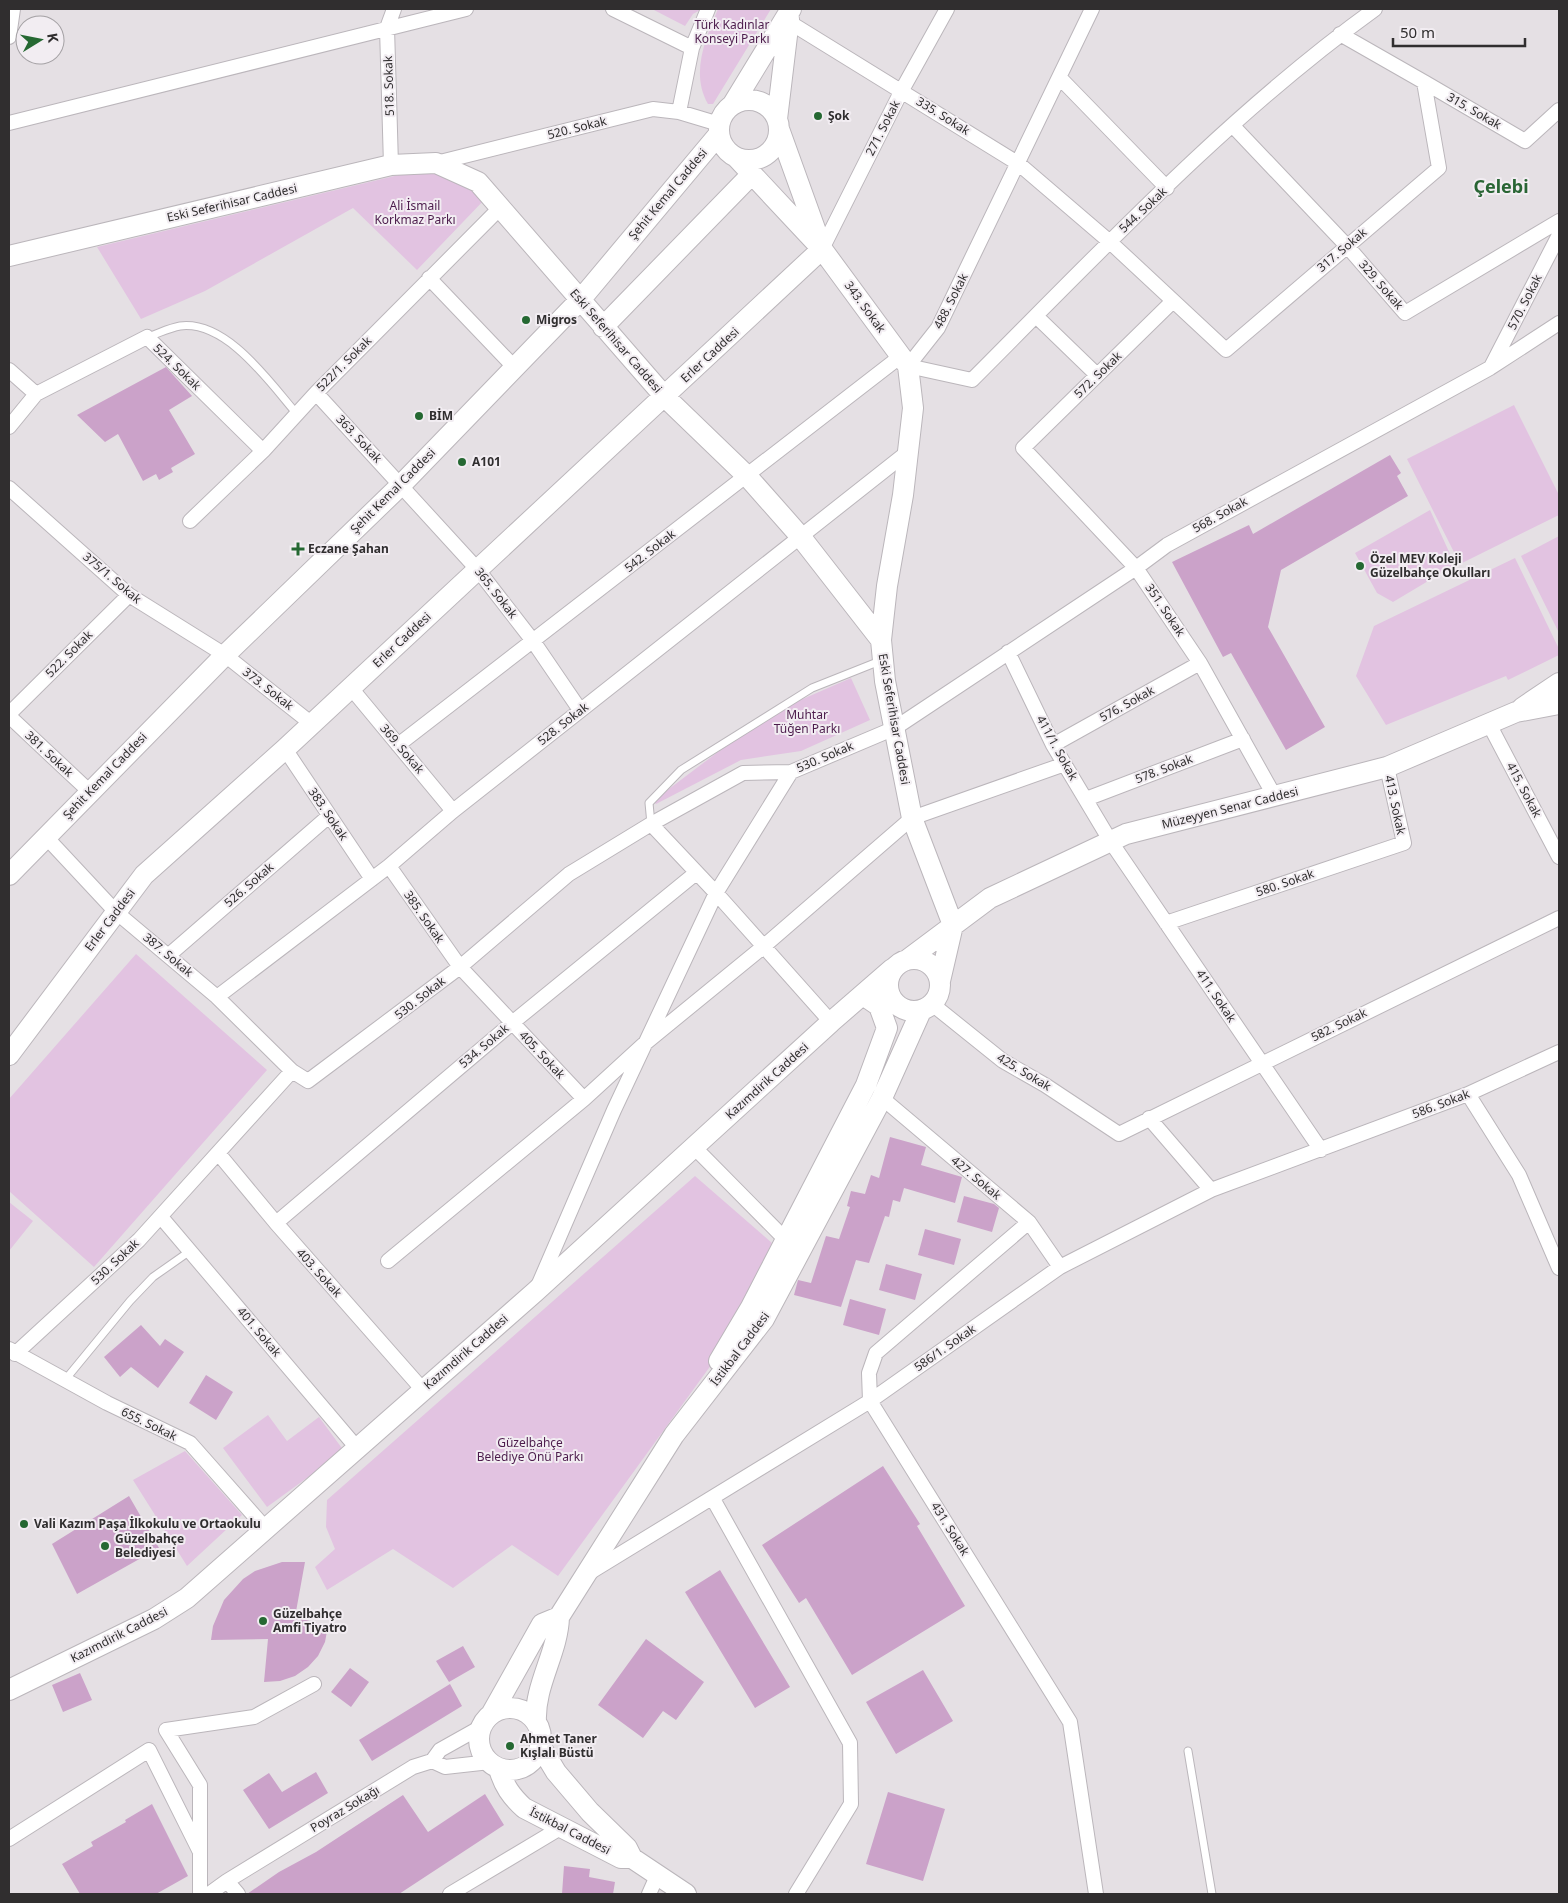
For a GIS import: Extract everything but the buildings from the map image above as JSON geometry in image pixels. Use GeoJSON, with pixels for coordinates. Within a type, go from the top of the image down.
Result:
{"type":"FeatureCollection","features":[{"type":"Feature","properties":{"kind":"main road"},"geometry":{"type":"LineString","coordinates":[[790,13],[733,104],[725,111],[719,129],[728,152],[737,158],[822,249]]}},
{"type":"Feature","properties":{"kind":"main road"},"geometry":{"type":"LineString","coordinates":[[737,158],[746,160],[766,155],[778,139],[790,13]]}},
{"type":"Feature","properties":{"kind":"main road"},"geometry":{"type":"LineString","coordinates":[[733,104],[746,100],[765,104],[778,124],[822,249]]}},
{"type":"Feature","properties":{"kind":"main road","name":"Şehit Kemal Caddesi"},"geometry":{"type":"LineString","coordinates":[[9,875],[89,791],[225,655],[402,485],[581,299],[719,129]]}},
{"type":"Feature","properties":{"kind":"main road","name":"Eski Seferihisar Caddesi"},"geometry":{"type":"LineString","coordinates":[[9,256],[391,165],[436,163],[478,182],[665,397],[746,476],[800,536],[881,640],[912,818],[953,925]]}},
{"type":"Feature","properties":{"kind":"main road"},"geometry":{"type":"LineString","coordinates":[[603,326],[752,174]]}},
{"type":"Feature","properties":{"kind":"main road","name":"343. Sokak"},"geometry":{"type":"LineString","coordinates":[[822,249],[905,361]]}},
{"type":"Feature","properties":{"kind":"main road","name":"Erler Caddesi"},"geometry":{"type":"LineString","coordinates":[[9,1055],[144,875],[285,749],[822,249]]}},
{"type":"Feature","properties":{"kind":"main road"},"geometry":{"type":"LineString","coordinates":[[881,640],[887,586],[903,495],[913,408],[905,361]]}},
{"type":"Feature","properties":{"kind":"main road","name":"Müzeyyen Senar Caddesi"},"geometry":{"type":"LineString","coordinates":[[1516,712],[1559,683]]}},
{"type":"Feature","properties":{"kind":"main road","name":"Müzeyyen Senar Caddesi"},"geometry":{"type":"LineString","coordinates":[[900,964],[990,898],[1126,834],[1387,768],[1488,722],[1516,712],[1559,704]]}},
{"type":"Feature","properties":{"kind":"main road"},"geometry":{"type":"LineString","coordinates":[[940,981],[932,965],[924,961],[900,964],[887,986],[895,1004],[905,1010],[926,1008],[937,998],[953,925]]}},
{"type":"Feature","properties":{"kind":"main road","name":"Kazımdirik Caddesi"},"geometry":{"type":"LineString","coordinates":[[9,1690],[162,1614],[187,1598],[535,1292],[831,1022],[900,964]]}},
{"type":"Feature","properties":{"kind":"main road"},"geometry":{"type":"LineString","coordinates":[[863,995],[879,1006],[887,1028]]}},
{"type":"Feature","properties":{"kind":"main road"},"geometry":{"type":"LineString","coordinates":[[674,1435],[751,1307],[866,1085],[895,1004]]}},
{"type":"Feature","properties":{"kind":"main road","name":"İstikbal Caddesi"},"geometry":{"type":"LineString","coordinates":[[536,1722],[536,1701],[558,1634],[559,1617],[674,1435],[764,1319],[882,1098],[926,1008]]}},
{"type":"Feature","properties":{"kind":"main road","name":"İstikbal Caddesi"},"geometry":{"type":"LineString","coordinates":[[487,1720],[542,1624],[559,1617]]}},
{"type":"Feature","properties":{"kind":"main road"},"geometry":{"type":"LineString","coordinates":[[506,1708],[526,1712],[536,1722],[542,1737],[541,1747],[530,1763],[522,1768],[512,1771],[495,1766],[480,1748],[479,1738],[487,1720],[506,1708]]}},
{"type":"Feature","properties":{"kind":"main road","name":"İstikbal Caddesi"},"geometry":{"type":"LineString","coordinates":[[541,1747],[556,1772],[590,1812],[627,1848],[632,1858],[686,1894]]}},
{"type":"Feature","properties":{"kind":"main road","name":"İstikbal Caddesi"},"geometry":{"type":"LineString","coordinates":[[495,1766],[512,1797],[524,1808],[621,1858],[632,1858]]}},
{"type":"Feature","properties":{"kind":"street"},"geometry":{"type":"LineString","coordinates":[[9,37],[13,9]]}},
{"type":"Feature","properties":{"kind":"street","name":"518. Sokak"},"geometry":{"type":"LineString","coordinates":[[391,165],[387,28],[394,9]]}},
{"type":"Feature","properties":{"kind":"street"},"geometry":{"type":"LineString","coordinates":[[9,123],[466,9]]}},
{"type":"Feature","properties":{"kind":"street"},"geometry":{"type":"LineString","coordinates":[[613,9],[692,48]]}},
{"type":"Feature","properties":{"kind":"street"},"geometry":{"type":"LineString","coordinates":[[679,112],[692,48],[708,9]]}},
{"type":"Feature","properties":{"kind":"street","name":"271. Sokak"},"geometry":{"type":"LineString","coordinates":[[822,249],[902,90],[947,9]]}},
{"type":"Feature","properties":{"kind":"street","name":"488. Sokak"},"geometry":{"type":"LineString","coordinates":[[905,361],[938,328],[1019,164],[1092,9]]}},
{"type":"Feature","properties":{"kind":"street","name":"544. Sokak"},"geometry":{"type":"LineString","coordinates":[[905,361],[972,380],[1110,242],[1233,126],[1340,34],[1375,9]]}},
{"type":"Feature","properties":{"kind":"street","name":"335. Sokak"},"geometry":{"type":"LineString","coordinates":[[790,13],[902,90],[1019,164],[1110,242]]}},
{"type":"Feature","properties":{"kind":"street"},"geometry":{"type":"LineString","coordinates":[[1340,34],[1424,82]]}},
{"type":"Feature","properties":{"kind":"street"},"geometry":{"type":"LineString","coordinates":[[1060,78],[1167,188]]}},
{"type":"Feature","properties":{"kind":"street","name":"315. Sokak"},"geometry":{"type":"LineString","coordinates":[[1424,82],[1525,141],[1559,110]]}},
{"type":"Feature","properties":{"kind":"street","name":"317. Sokak"},"geometry":{"type":"LineString","coordinates":[[1110,242],[1226,350],[1439,168],[1424,82]]}},
{"type":"Feature","properties":{"kind":"street","name":"520. Sokak"},"geometry":{"type":"LineString","coordinates":[[436,163],[652,109],[679,112],[719,129]]}},
{"type":"Feature","properties":{"kind":"street","name":"329. Sokak"},"geometry":{"type":"LineString","coordinates":[[1233,126],[1347,246],[1405,313],[1559,221]]}},
{"type":"Feature","properties":{"kind":"street","name":"522/1. Sokak"},"geometry":{"type":"LineString","coordinates":[[190,521],[263,451],[316,393],[500,208]]}},
{"type":"Feature","properties":{"kind":"street","name":"570. Sokak"},"geometry":{"type":"LineString","coordinates":[[1490,368],[1559,235]]}},
{"type":"Feature","properties":{"kind":"street"},"geometry":{"type":"LineString","coordinates":[[429,278],[515,368]]}},
{"type":"Feature","properties":{"kind":"street","name":"572. Sokak"},"geometry":{"type":"LineString","coordinates":[[1023,448],[1173,301]]}},
{"type":"Feature","properties":{"kind":"street"},"geometry":{"type":"LineString","coordinates":[[1036,316],[1097,375]]}},
{"type":"Feature","properties":{"kind":"street","name":"568. Sokak"},"geometry":{"type":"LineString","coordinates":[[895,728],[1136,568],[1166,545],[1490,368],[1559,323]]}},
{"type":"Feature","properties":{"kind":"street","name":"524. Sokak"},"geometry":{"type":"LineString","coordinates":[[9,427],[36,394],[147,337],[263,451]]}},
{"type":"Feature","properties":{"kind":"street","name":"542. Sokak"},"geometry":{"type":"LineString","coordinates":[[398,745],[746,476],[905,361]]}},
{"type":"Feature","properties":{"kind":"street"},"geometry":{"type":"LineString","coordinates":[[9,370],[36,394]]}},
{"type":"Feature","properties":{"kind":"street","name":"363. Sokak"},"geometry":{"type":"LineString","coordinates":[[316,393],[402,485]]}},
{"type":"Feature","properties":{"kind":"street","name":"351. Sokak"},"geometry":{"type":"LineString","coordinates":[[1023,448],[1136,568],[1200,663],[1275,797]]}},
{"type":"Feature","properties":{"kind":"street","name":"528. Sokak"},"geometry":{"type":"LineString","coordinates":[[217,997],[372,880],[453,811],[909,451]]}},
{"type":"Feature","properties":{"kind":"street","name":"365. Sokak"},"geometry":{"type":"LineString","coordinates":[[402,485],[478,570],[533,641],[580,710]]}},
{"type":"Feature","properties":{"kind":"street","name":"375/1. Sokak"},"geometry":{"type":"LineString","coordinates":[[9,488],[129,594],[225,655]]}},
{"type":"Feature","properties":{"kind":"street","name":"522. Sokak"},"geometry":{"type":"LineString","coordinates":[[9,715],[129,594]]}},
{"type":"Feature","properties":{"kind":"street","name":"411/1. Sokak"},"geometry":{"type":"LineString","coordinates":[[1008,652],[1053,745],[1111,842]]}},
{"type":"Feature","properties":{"kind":"street","name":"373. Sokak"},"geometry":{"type":"LineString","coordinates":[[225,655],[312,724]]}},
{"type":"Feature","properties":{"kind":"street","name":"576. Sokak"},"geometry":{"type":"LineString","coordinates":[[1053,745],[1200,663]]}},
{"type":"Feature","properties":{"kind":"street","name":"369. Sokak"},"geometry":{"type":"LineString","coordinates":[[351,688],[453,811]]}},
{"type":"Feature","properties":{"kind":"street","name":"381. Sokak"},"geometry":{"type":"LineString","coordinates":[[9,715],[89,791]]}},
{"type":"Feature","properties":{"kind":"street","name":"415. Sokak"},"geometry":{"type":"LineString","coordinates":[[1488,722],[1559,857]]}},
{"type":"Feature","properties":{"kind":"street","name":"530. Sokak"},"geometry":{"type":"LineString","coordinates":[[12,1352],[139,1240],[292,1071],[308,1082],[460,967],[569,874],[651,824],[744,773],[791,772],[895,728]]}},
{"type":"Feature","properties":{"kind":"street","name":"578. Sokak"},"geometry":{"type":"LineString","coordinates":[[1086,799],[1243,739]]}},
{"type":"Feature","properties":{"kind":"street","name":"383. Sokak"},"geometry":{"type":"LineString","coordinates":[[285,749],[372,880]]}},
{"type":"Feature","properties":{"kind":"street"},"geometry":{"type":"LineString","coordinates":[[388,1260],[584,1099],[644,1045],[763,947],[912,818],[1065,764]]}},
{"type":"Feature","properties":{"kind":"street","name":"413. Sokak"},"geometry":{"type":"LineString","coordinates":[[1387,768],[1404,842]]}},
{"type":"Feature","properties":{"kind":"street"},"geometry":{"type":"LineString","coordinates":[[535,1292],[644,1045],[716,893],[791,772]]}},
{"type":"Feature","properties":{"kind":"street","name":"526. Sokak"},"geometry":{"type":"LineString","coordinates":[[170,955],[329,816]]}},
{"type":"Feature","properties":{"kind":"street"},"geometry":{"type":"LineString","coordinates":[[651,824],[716,893],[831,1022]]}},
{"type":"Feature","properties":{"kind":"street","name":"387. Sokak"},"geometry":{"type":"LineString","coordinates":[[46,837],[116,912],[170,955],[217,997],[292,1071]]}},
{"type":"Feature","properties":{"kind":"street","name":"411. Sokak"},"geometry":{"type":"LineString","coordinates":[[1111,842],[1321,1150]]}},
{"type":"Feature","properties":{"kind":"street","name":"580. Sokak"},"geometry":{"type":"LineString","coordinates":[[1166,923],[1404,842]]}},
{"type":"Feature","properties":{"kind":"street","name":"385. Sokak"},"geometry":{"type":"LineString","coordinates":[[389,866],[460,967]]}},
{"type":"Feature","properties":{"kind":"street","name":"534. Sokak"},"geometry":{"type":"LineString","coordinates":[[276,1223],[512,1023],[696,873]]}},
{"type":"Feature","properties":{"kind":"street","name":"582. Sokak"},"geometry":{"type":"LineString","coordinates":[[1119,1134],[1559,918]]}},
{"type":"Feature","properties":{"kind":"street","name":"405. Sokak"},"geometry":{"type":"LineString","coordinates":[[460,967],[584,1099]]}},
{"type":"Feature","properties":{"kind":"street","name":"425. Sokak"},"geometry":{"type":"LineString","coordinates":[[926,1008],[1003,1061],[1046,1085],[1119,1134]]}},
{"type":"Feature","properties":{"kind":"street","name":"586. Sokak"},"geometry":{"type":"LineString","coordinates":[[1321,1150],[1468,1094],[1559,1052]]}},
{"type":"Feature","properties":{"kind":"street"},"geometry":{"type":"LineString","coordinates":[[1468,1094],[1520,1175],[1559,1268]]}},
{"type":"Feature","properties":{"kind":"street","name":"427. Sokak"},"geometry":{"type":"LineString","coordinates":[[882,1098],[1029,1222],[1060,1267]]}},
{"type":"Feature","properties":{"kind":"street"},"geometry":{"type":"LineString","coordinates":[[1149,1118],[1211,1190]]}},
{"type":"Feature","properties":{"kind":"street"},"geometry":{"type":"LineString","coordinates":[[694,1147],[786,1240]]}},
{"type":"Feature","properties":{"kind":"street","name":"586/1. Sokak"},"geometry":{"type":"LineString","coordinates":[[584,1576],[713,1499],[870,1401],[1060,1267],[1211,1190],[1321,1150]]}},
{"type":"Feature","properties":{"kind":"street","name":"403. Sokak"},"geometry":{"type":"LineString","coordinates":[[218,1153],[276,1223],[424,1390]]}},
{"type":"Feature","properties":{"kind":"street","name":"401. Sokak"},"geometry":{"type":"LineString","coordinates":[[161,1217],[358,1448]]}},
{"type":"Feature","properties":{"kind":"street","name":"431. Sokak"},"geometry":{"type":"LineString","coordinates":[[1029,1222],[876,1354],[868,1373],[870,1401],[1070,1722],[1096,1894]]}},
{"type":"Feature","properties":{"kind":"street","name":"655. Sokak"},"geometry":{"type":"LineString","coordinates":[[12,1352],[65,1381],[190,1443],[266,1529]]}},
{"type":"Feature","properties":{"kind":"street"},"geometry":{"type":"LineString","coordinates":[[713,1499],[850,1744],[851,1804],[796,1894]]}},
{"type":"Feature","properties":{"kind":"street"},"geometry":{"type":"LineString","coordinates":[[200,1894],[200,1785],[166,1730],[254,1717],[314,1684]]}},
{"type":"Feature","properties":{"kind":"street","name":"Poyraz Sokağı"},"geometry":{"type":"LineString","coordinates":[[210,1894],[227,1881],[413,1767],[432,1761],[440,1750],[487,1720]]}},
{"type":"Feature","properties":{"kind":"street"},"geometry":{"type":"LineString","coordinates":[[9,1839],[148,1750],[200,1852]]}},
{"type":"Feature","properties":{"kind":"street"},"geometry":{"type":"LineString","coordinates":[[432,1761],[445,1767],[495,1766]]}},
{"type":"Feature","properties":{"kind":"street"},"geometry":{"type":"LineString","coordinates":[[450,1894],[562,1827]]}},
{"type":"Feature","properties":{"kind":"street"},"geometry":{"type":"LineString","coordinates":[[649,1894],[658,1876]]}},
{"type":"Feature","properties":{"kind":"street"},"geometry":{"type":"LineString","coordinates":[[227,1881],[238,1894]]}},
{"type":"Feature","properties":{"kind":"lane"},"geometry":{"type":"LineString","coordinates":[[147,337],[180,326],[198,328],[222,337],[242,352],[297,414]]}},
{"type":"Feature","properties":{"kind":"lane"},"geometry":{"type":"LineString","coordinates":[[651,824],[649,803],[682,770],[812,688],[883,660]]}},
{"type":"Feature","properties":{"kind":"lane"},"geometry":{"type":"LineString","coordinates":[[65,1381],[153,1277],[190,1251]]}},
{"type":"Feature","properties":{"kind":"lane"},"geometry":{"type":"LineString","coordinates":[[1188,1751],[1212,1894]]}},
{"type":"Feature","properties":{"kind":"green space"},"geometry":{"type":"Polygon","coordinates":[[[652,9],[702,9],[693,14],[685,26],[652,9]]]}},
{"type":"Feature","properties":{"kind":"green space","name":"Türk Kadınlar Konseyi Parkı"},"geometry":{"type":"Polygon","coordinates":[[[718,9],[771,9],[713,104],[708,104],[700,80],[700,68],[705,44],[718,9]]]}},
{"type":"Feature","properties":{"kind":"green space","name":"Ali İsmail Korkmaz Parkı"},"geometry":{"type":"Polygon","coordinates":[[[437,171],[475,185],[486,198],[417,270],[353,208],[205,291],[141,319],[97,247],[403,174],[437,171]]]}},
{"type":"Feature","properties":{"kind":"green space"},"geometry":{"type":"Polygon","coordinates":[[[1514,405],[1559,495],[1559,515],[1460,564],[1407,459],[1514,405]]]}},
{"type":"Feature","properties":{"kind":"green space"},"geometry":{"type":"Polygon","coordinates":[[[1430,510],[1455,565],[1393,602],[1377,593],[1355,553],[1430,510]]]}},
{"type":"Feature","properties":{"kind":"green space"},"geometry":{"type":"Polygon","coordinates":[[[1559,536],[1559,633],[1521,556],[1559,536]]]}},
{"type":"Feature","properties":{"kind":"green space"},"geometry":{"type":"Polygon","coordinates":[[[1515,558],[1559,649],[1559,655],[1508,680],[1506,676],[1386,725],[1356,676],[1374,626],[1515,558]]]}},
{"type":"Feature","properties":{"kind":"green space","name":"Muhtar Tüğen Parkı"},"geometry":{"type":"Polygon","coordinates":[[[851,678],[870,720],[801,751],[741,760],[656,804],[653,801],[743,733],[789,705],[851,678]]]}},
{"type":"Feature","properties":{"kind":"green space"},"geometry":{"type":"Polygon","coordinates":[[[136,954],[267,1070],[94,1267],[9,1191],[9,1099],[136,954]]]}},
{"type":"Feature","properties":{"kind":"green space","name":"Güzelbahçe Belediye Önü Parkı"},"geometry":{"type":"Polygon","coordinates":[[[695,1176],[772,1243],[714,1361],[558,1576],[512,1545],[453,1588],[393,1549],[327,1590],[315,1567],[335,1549],[326,1527],[327,1500],[695,1176]]]}},
{"type":"Feature","properties":{"kind":"green space"},"geometry":{"type":"Polygon","coordinates":[[[9,1202],[33,1221],[9,1251],[9,1202]]]}},
{"type":"Feature","properties":{"kind":"green space"},"geometry":{"type":"Polygon","coordinates":[[[268,1415],[287,1441],[319,1417],[344,1451],[267,1507],[223,1448],[268,1415]]]}},
{"type":"Feature","properties":{"kind":"green space"},"geometry":{"type":"Polygon","coordinates":[[[185,1451],[242,1515],[187,1566],[133,1480],[185,1451]]]}},
{"type":"Feature","properties":{"kind":"place","name":"Şok"},"geometry":{"type":"Point","coordinates":[818,116]}},
{"type":"Feature","properties":{"kind":"place","name":"Migros"},"geometry":{"type":"Point","coordinates":[526,320]}},
{"type":"Feature","properties":{"kind":"place","name":"BİM"},"geometry":{"type":"Point","coordinates":[419,416]}},
{"type":"Feature","properties":{"kind":"place","name":"A101"},"geometry":{"type":"Point","coordinates":[462,462]}},
{"type":"Feature","properties":{"kind":"place","name":"Eczane Şahan"},"geometry":{"type":"Point","coordinates":[298,549]}},
{"type":"Feature","properties":{"kind":"place","name":"Özel MEV Koleji Güzelbahçe Okulları"},"geometry":{"type":"Point","coordinates":[1360,566]}},
{"type":"Feature","properties":{"kind":"place","name":"Vali Kazım Paşa İlkokulu ve Ortaokulu"},"geometry":{"type":"Point","coordinates":[24,1524]}},
{"type":"Feature","properties":{"kind":"place","name":"Güzelbahçe Belediyesi"},"geometry":{"type":"Point","coordinates":[105,1546]}},
{"type":"Feature","properties":{"kind":"place","name":"Güzelbahçe Amfi Tiyatro"},"geometry":{"type":"Point","coordinates":[263,1621]}},
{"type":"Feature","properties":{"kind":"place","name":"Ahmet Taner Kışlalı Büstü"},"geometry":{"type":"Point","coordinates":[510,1746]}},
{"type":"Feature","properties":{"kind":"district","name":"Çelebi"},"geometry":{"type":"Point","coordinates":[1501,187]}}]}
